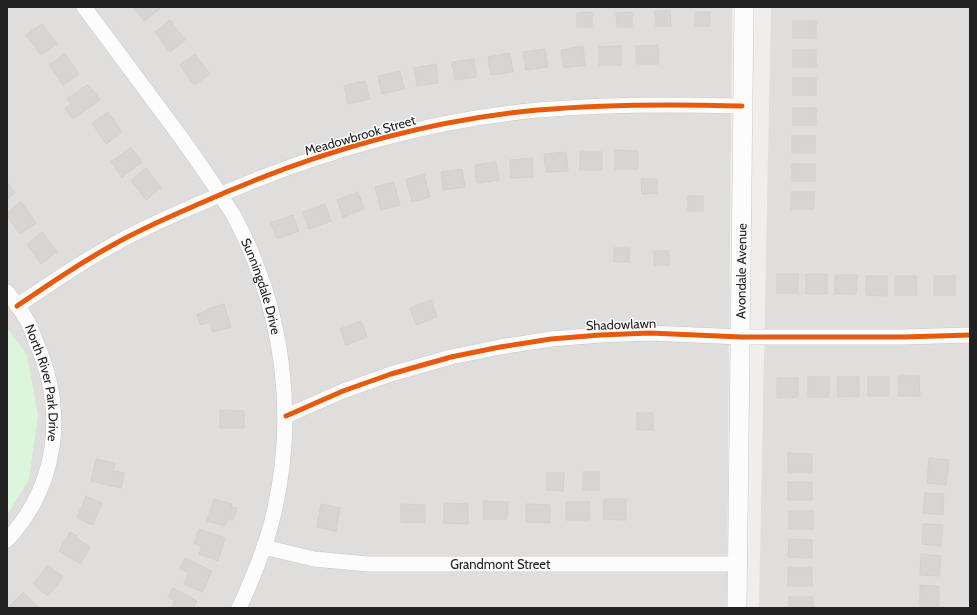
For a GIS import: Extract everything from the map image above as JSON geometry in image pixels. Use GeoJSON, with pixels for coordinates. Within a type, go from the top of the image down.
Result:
{"type":"FeatureCollection","features":[{"type":"Feature","properties":{"kind":"street","name":"Sunningdale Drive"},"geometry":{"type":"LineString","coordinates":[[84,7],[191,151],[220,194],[246,240],[260,273],[275,324],[281,355],[286,416],[280,487],[264,547],[252,581],[239,608]]}},
{"type":"Feature","properties":{"kind":"street","name":"Avondale Avenue"},"geometry":{"type":"LineString","coordinates":[[737,608],[744,7]]}},
{"type":"Feature","properties":{"kind":"street","name":"Meadowbrook Street"},"geometry":{"type":"LineString","coordinates":[[17,306],[58,277],[111,245],[156,223],[220,194],[279,170],[346,148],[414,130],[537,110],[674,104],[742,106]]}},
{"type":"Feature","properties":{"kind":"street","name":"North River Park Drive"},"geometry":{"type":"LineString","coordinates":[[7,292],[26,317],[44,359],[51,386],[54,409],[53,443],[42,486],[26,516],[7,540]]}},
{"type":"Feature","properties":{"kind":"street","name":"Shadowlawn"},"geometry":{"type":"LineString","coordinates":[[286,416],[391,374],[451,357],[500,347],[551,340],[600,335],[650,333],[741,337],[904,337],[970,335]]}},
{"type":"Feature","properties":{"kind":"street","name":"Grandmont Street"},"geometry":{"type":"LineString","coordinates":[[264,547],[314,559],[368,564],[738,564]]}},
{"type":"Feature","properties":{"kind":"shaded area"},"geometry":{"type":"Polygon","coordinates":[[[7,7],[732,7],[727,608],[7,608],[7,515],[29,479],[27,355],[7,328],[7,7]]]}},
{"type":"Feature","properties":{"kind":"shaded area"},"geometry":{"type":"Polygon","coordinates":[[[771,7],[970,7],[970,608],[759,608],[771,7]]]}},
{"type":"Feature","properties":{"kind":"green space"},"geometry":{"type":"Polygon","coordinates":[[[7,328],[27,355],[38,416],[29,479],[7,515],[7,328]]]}},
{"type":"Feature","properties":{"kind":"building"},"geometry":{"type":"Polygon","coordinates":[[[134,7],[158,7],[160,9],[144,21],[134,7]]]}},
{"type":"Feature","properties":{"kind":"building"},"geometry":{"type":"Polygon","coordinates":[[[655,11],[670,11],[671,26],[656,26],[655,11]]]}},
{"type":"Feature","properties":{"kind":"building"},"geometry":{"type":"Polygon","coordinates":[[[592,12],[592,27],[577,27],[577,13],[592,12]]]}},
{"type":"Feature","properties":{"kind":"building"},"geometry":{"type":"Polygon","coordinates":[[[632,12],[632,27],[617,27],[616,13],[632,12]]]}},
{"type":"Feature","properties":{"kind":"building"},"geometry":{"type":"Polygon","coordinates":[[[695,12],[710,12],[710,26],[695,26],[695,12]]]}},
{"type":"Feature","properties":{"kind":"building"},"geometry":{"type":"Polygon","coordinates":[[[170,20],[185,40],[170,52],[155,32],[170,20]]]}},
{"type":"Feature","properties":{"kind":"building"},"geometry":{"type":"Polygon","coordinates":[[[793,21],[816,21],[816,38],[793,38],[793,21]]]}},
{"type":"Feature","properties":{"kind":"building"},"geometry":{"type":"Polygon","coordinates":[[[42,24],[57,44],[41,55],[26,35],[42,24]]]}},
{"type":"Feature","properties":{"kind":"building"},"geometry":{"type":"Polygon","coordinates":[[[658,45],[659,64],[637,64],[636,46],[658,45]]]}},
{"type":"Feature","properties":{"kind":"building"},"geometry":{"type":"Polygon","coordinates":[[[583,46],[585,65],[564,68],[561,50],[583,46]]]}},
{"type":"Feature","properties":{"kind":"building"},"geometry":{"type":"Polygon","coordinates":[[[621,46],[621,65],[599,65],[599,47],[621,46]]]}},
{"type":"Feature","properties":{"kind":"building"},"geometry":{"type":"Polygon","coordinates":[[[545,49],[548,67],[526,70],[523,52],[545,49]]]}},
{"type":"Feature","properties":{"kind":"building"},"geometry":{"type":"Polygon","coordinates":[[[793,50],[816,50],[816,67],[793,67],[793,50]]]}},
{"type":"Feature","properties":{"kind":"building"},"geometry":{"type":"Polygon","coordinates":[[[510,53],[513,72],[491,75],[488,57],[510,53]]]}},
{"type":"Feature","properties":{"kind":"building"},"geometry":{"type":"Polygon","coordinates":[[[65,54],[79,74],[63,85],[49,65],[65,54]]]}},
{"type":"Feature","properties":{"kind":"building"},"geometry":{"type":"Polygon","coordinates":[[[195,54],[210,74],[194,85],[180,65],[195,54]]]}},
{"type":"Feature","properties":{"kind":"building"},"geometry":{"type":"Polygon","coordinates":[[[474,59],[476,77],[455,80],[452,62],[474,59]]]}},
{"type":"Feature","properties":{"kind":"building"},"geometry":{"type":"Polygon","coordinates":[[[436,64],[438,83],[417,86],[414,68],[436,64]]]}},
{"type":"Feature","properties":{"kind":"building"},"geometry":{"type":"Polygon","coordinates":[[[400,71],[404,89],[382,94],[378,76],[400,71]]]}},
{"type":"Feature","properties":{"kind":"building"},"geometry":{"type":"Polygon","coordinates":[[[793,78],[816,78],[816,95],[793,95],[793,78]]]}},
{"type":"Feature","properties":{"kind":"building"},"geometry":{"type":"Polygon","coordinates":[[[365,81],[370,99],[348,104],[344,86],[365,81]]]}},
{"type":"Feature","properties":{"kind":"building"},"geometry":{"type":"Polygon","coordinates":[[[87,85],[100,100],[73,119],[65,108],[71,104],[67,99],[87,85]]]}},
{"type":"Feature","properties":{"kind":"building"},"geometry":{"type":"Polygon","coordinates":[[[793,108],[816,108],[816,125],[793,125],[793,108]]]}},
{"type":"Feature","properties":{"kind":"building"},"geometry":{"type":"Polygon","coordinates":[[[108,112],[122,132],[106,144],[92,123],[108,112]]]}},
{"type":"Feature","properties":{"kind":"building"},"geometry":{"type":"Polygon","coordinates":[[[792,136],[815,136],[815,153],[792,153],[792,136]]]}},
{"type":"Feature","properties":{"kind":"building"},"geometry":{"type":"Polygon","coordinates":[[[131,147],[142,162],[122,177],[111,162],[131,147]]]}},
{"type":"Feature","properties":{"kind":"building"},"geometry":{"type":"Polygon","coordinates":[[[615,150],[638,151],[638,169],[615,169],[615,150]]]}},
{"type":"Feature","properties":{"kind":"building"},"geometry":{"type":"Polygon","coordinates":[[[566,152],[568,171],[546,172],[544,154],[566,152]]]}},
{"type":"Feature","properties":{"kind":"building"},"geometry":{"type":"Polygon","coordinates":[[[580,152],[602,152],[602,170],[580,170],[580,152]]]}},
{"type":"Feature","properties":{"kind":"building"},"geometry":{"type":"Polygon","coordinates":[[[532,158],[533,177],[511,178],[510,160],[532,158]]]}},
{"type":"Feature","properties":{"kind":"building"},"geometry":{"type":"Polygon","coordinates":[[[496,162],[499,180],[477,183],[475,165],[496,162]]]}},
{"type":"Feature","properties":{"kind":"building"},"geometry":{"type":"Polygon","coordinates":[[[792,164],[815,164],[815,181],[792,181],[792,164]]]}},
{"type":"Feature","properties":{"kind":"building"},"geometry":{"type":"Polygon","coordinates":[[[146,168],[161,188],[146,200],[131,180],[146,168]]]}},
{"type":"Feature","properties":{"kind":"building"},"geometry":{"type":"Polygon","coordinates":[[[462,169],[465,187],[443,190],[441,172],[462,169]]]}},
{"type":"Feature","properties":{"kind":"building"},"geometry":{"type":"Polygon","coordinates":[[[424,174],[430,197],[412,202],[406,179],[424,174]]]}},
{"type":"Feature","properties":{"kind":"building"},"geometry":{"type":"Polygon","coordinates":[[[641,179],[657,179],[657,193],[642,194],[641,179]]]}},
{"type":"Feature","properties":{"kind":"building"},"geometry":{"type":"Polygon","coordinates":[[[7,182],[15,193],[7,199],[7,182]]]}},
{"type":"Feature","properties":{"kind":"building"},"geometry":{"type":"Polygon","coordinates":[[[394,182],[400,205],[381,210],[375,187],[394,182]]]}},
{"type":"Feature","properties":{"kind":"building"},"geometry":{"type":"Polygon","coordinates":[[[358,192],[364,209],[343,217],[337,200],[358,192]]]}},
{"type":"Feature","properties":{"kind":"building"},"geometry":{"type":"Polygon","coordinates":[[[791,192],[814,192],[814,209],[791,209],[791,192]]]}},
{"type":"Feature","properties":{"kind":"building"},"geometry":{"type":"Polygon","coordinates":[[[688,196],[703,196],[703,211],[688,211],[688,196]]]}},
{"type":"Feature","properties":{"kind":"building"},"geometry":{"type":"Polygon","coordinates":[[[21,202],[36,223],[20,234],[7,216],[7,213],[21,202]]]}},
{"type":"Feature","properties":{"kind":"building"},"geometry":{"type":"Polygon","coordinates":[[[325,204],[331,221],[309,229],[303,212],[325,204]]]}},
{"type":"Feature","properties":{"kind":"building"},"geometry":{"type":"Polygon","coordinates":[[[293,215],[299,231],[277,239],[271,223],[293,215]]]}},
{"type":"Feature","properties":{"kind":"building"},"geometry":{"type":"Polygon","coordinates":[[[42,232],[57,252],[41,264],[27,244],[42,232]]]}},
{"type":"Feature","properties":{"kind":"building"},"geometry":{"type":"Polygon","coordinates":[[[614,248],[629,248],[629,262],[614,262],[614,248]]]}},
{"type":"Feature","properties":{"kind":"building"},"geometry":{"type":"Polygon","coordinates":[[[654,251],[669,251],[669,265],[654,265],[654,251]]]}},
{"type":"Feature","properties":{"kind":"building"},"geometry":{"type":"Polygon","coordinates":[[[777,274],[798,274],[798,293],[777,293],[777,274]]]}},
{"type":"Feature","properties":{"kind":"building"},"geometry":{"type":"Polygon","coordinates":[[[806,274],[827,274],[827,294],[806,294],[806,274]]]}},
{"type":"Feature","properties":{"kind":"building"},"geometry":{"type":"Polygon","coordinates":[[[835,275],[857,275],[856,294],[835,294],[835,275]]]}},
{"type":"Feature","properties":{"kind":"building"},"geometry":{"type":"Polygon","coordinates":[[[866,276],[887,276],[887,296],[866,295],[866,276]]]}},
{"type":"Feature","properties":{"kind":"building"},"geometry":{"type":"Polygon","coordinates":[[[895,276],[916,276],[917,295],[895,295],[895,276]]]}},
{"type":"Feature","properties":{"kind":"building"},"geometry":{"type":"Polygon","coordinates":[[[934,276],[955,276],[955,295],[934,295],[934,276]]]}},
{"type":"Feature","properties":{"kind":"building"},"geometry":{"type":"Polygon","coordinates":[[[431,300],[437,317],[416,325],[410,308],[431,300]]]}},
{"type":"Feature","properties":{"kind":"building"},"geometry":{"type":"Polygon","coordinates":[[[224,304],[231,327],[213,332],[210,322],[200,325],[197,314],[207,311],[207,309],[224,304]]]}},
{"type":"Feature","properties":{"kind":"building"},"geometry":{"type":"Polygon","coordinates":[[[361,321],[367,337],[346,345],[340,329],[361,321]]]}},
{"type":"Feature","properties":{"kind":"building"},"geometry":{"type":"Polygon","coordinates":[[[899,376],[919,376],[920,396],[898,396],[899,376]]]}},
{"type":"Feature","properties":{"kind":"building"},"geometry":{"type":"Polygon","coordinates":[[[808,377],[829,377],[829,397],[808,397],[808,377]]]}},
{"type":"Feature","properties":{"kind":"building"},"geometry":{"type":"Polygon","coordinates":[[[837,377],[859,377],[859,396],[838,397],[837,377]]]}},
{"type":"Feature","properties":{"kind":"building"},"geometry":{"type":"Polygon","coordinates":[[[868,377],[889,377],[889,396],[868,396],[868,377]]]}},
{"type":"Feature","properties":{"kind":"building"},"geometry":{"type":"Polygon","coordinates":[[[777,378],[798,378],[798,397],[777,398],[777,378]]]}},
{"type":"Feature","properties":{"kind":"building"},"geometry":{"type":"Polygon","coordinates":[[[220,410],[244,411],[244,428],[220,428],[220,410]]]}},
{"type":"Feature","properties":{"kind":"building"},"geometry":{"type":"Polygon","coordinates":[[[637,413],[653,413],[653,430],[637,430],[637,413]]]}},
{"type":"Feature","properties":{"kind":"building"},"geometry":{"type":"Polygon","coordinates":[[[788,453],[812,454],[812,472],[788,472],[788,453]]]}},
{"type":"Feature","properties":{"kind":"building"},"geometry":{"type":"Polygon","coordinates":[[[929,458],[949,460],[946,485],[927,483],[929,458]]]}},
{"type":"Feature","properties":{"kind":"building"},"geometry":{"type":"Polygon","coordinates":[[[96,459],[115,463],[113,471],[124,473],[121,488],[91,481],[96,459]]]}},
{"type":"Feature","properties":{"kind":"building"},"geometry":{"type":"Polygon","coordinates":[[[583,472],[599,472],[599,490],[583,490],[583,472]]]}},
{"type":"Feature","properties":{"kind":"building"},"geometry":{"type":"Polygon","coordinates":[[[547,473],[564,473],[563,491],[547,490],[547,473]]]}},
{"type":"Feature","properties":{"kind":"building"},"geometry":{"type":"Polygon","coordinates":[[[788,482],[812,482],[812,500],[788,500],[788,482]]]}},
{"type":"Feature","properties":{"kind":"building"},"geometry":{"type":"Polygon","coordinates":[[[925,493],[944,494],[943,515],[923,513],[925,493]]]}},
{"type":"Feature","properties":{"kind":"building"},"geometry":{"type":"Polygon","coordinates":[[[86,496],[102,503],[93,525],[77,518],[86,496]]]}},
{"type":"Feature","properties":{"kind":"building"},"geometry":{"type":"Polygon","coordinates":[[[214,499],[232,504],[231,507],[237,508],[233,520],[228,518],[225,526],[207,521],[214,499]]]}},
{"type":"Feature","properties":{"kind":"building"},"geometry":{"type":"Polygon","coordinates":[[[604,499],[626,499],[626,520],[603,519],[604,499]]]}},
{"type":"Feature","properties":{"kind":"building"},"geometry":{"type":"Polygon","coordinates":[[[484,501],[508,502],[507,519],[483,519],[484,501]]]}},
{"type":"Feature","properties":{"kind":"building"},"geometry":{"type":"Polygon","coordinates":[[[566,502],[590,502],[589,520],[566,520],[566,502]]]}},
{"type":"Feature","properties":{"kind":"building"},"geometry":{"type":"Polygon","coordinates":[[[444,503],[468,504],[468,524],[444,523],[444,503]]]}},
{"type":"Feature","properties":{"kind":"building"},"geometry":{"type":"Polygon","coordinates":[[[321,504],[340,508],[336,531],[317,527],[321,504]]]}},
{"type":"Feature","properties":{"kind":"building"},"geometry":{"type":"Polygon","coordinates":[[[401,504],[425,505],[425,523],[401,522],[401,504]]]}},
{"type":"Feature","properties":{"kind":"building"},"geometry":{"type":"Polygon","coordinates":[[[526,504],[550,505],[550,523],[526,522],[526,504]]]}},
{"type":"Feature","properties":{"kind":"building"},"geometry":{"type":"Polygon","coordinates":[[[789,511],[813,511],[813,529],[789,529],[789,511]]]}},
{"type":"Feature","properties":{"kind":"building"},"geometry":{"type":"Polygon","coordinates":[[[923,524],[943,525],[941,546],[922,544],[923,524]]]}},
{"type":"Feature","properties":{"kind":"building"},"geometry":{"type":"Polygon","coordinates":[[[199,529],[225,538],[218,561],[199,554],[202,546],[194,543],[199,529]]]}},
{"type":"Feature","properties":{"kind":"building"},"geometry":{"type":"Polygon","coordinates":[[[70,532],[90,547],[81,564],[59,551],[70,532]]]}},
{"type":"Feature","properties":{"kind":"building"},"geometry":{"type":"Polygon","coordinates":[[[789,539],[812,540],[812,558],[788,557],[789,539]]]}},
{"type":"Feature","properties":{"kind":"building"},"geometry":{"type":"Polygon","coordinates":[[[921,554],[941,556],[939,576],[920,575],[921,554]]]}},
{"type":"Feature","properties":{"kind":"building"},"geometry":{"type":"Polygon","coordinates":[[[185,558],[212,571],[202,592],[184,584],[189,573],[180,569],[185,558]]]}},
{"type":"Feature","properties":{"kind":"building"},"geometry":{"type":"Polygon","coordinates":[[[48,565],[63,577],[48,596],[33,584],[48,565]]]}},
{"type":"Feature","properties":{"kind":"building"},"geometry":{"type":"Polygon","coordinates":[[[788,568],[812,568],[812,586],[788,586],[788,568]]]}},
{"type":"Feature","properties":{"kind":"building"},"geometry":{"type":"Polygon","coordinates":[[[920,585],[939,586],[939,606],[920,606],[920,585]]]}},
{"type":"Feature","properties":{"kind":"building"},"geometry":{"type":"Polygon","coordinates":[[[173,588],[197,601],[193,608],[171,608],[175,601],[168,597],[173,588]]]}},
{"type":"Feature","properties":{"kind":"building"},"geometry":{"type":"Polygon","coordinates":[[[23,592],[39,608],[8,608],[23,592]]]}},
{"type":"Feature","properties":{"kind":"building"},"geometry":{"type":"Polygon","coordinates":[[[789,597],[813,597],[813,608],[789,608],[789,597]]]}},
{"type":"Feature","properties":{"kind":"cycle path"},"geometry":{"type":"LineString","coordinates":[[17,306],[87,260],[156,223],[282,170],[324,155],[366,143],[451,122],[538,110],[640,105],[742,106]]}},
{"type":"Feature","properties":{"kind":"cycle path"},"geometry":{"type":"LineString","coordinates":[[286,416],[343,391],[391,374],[451,357],[551,339],[650,333],[741,337],[904,337],[970,335]]}}]}
